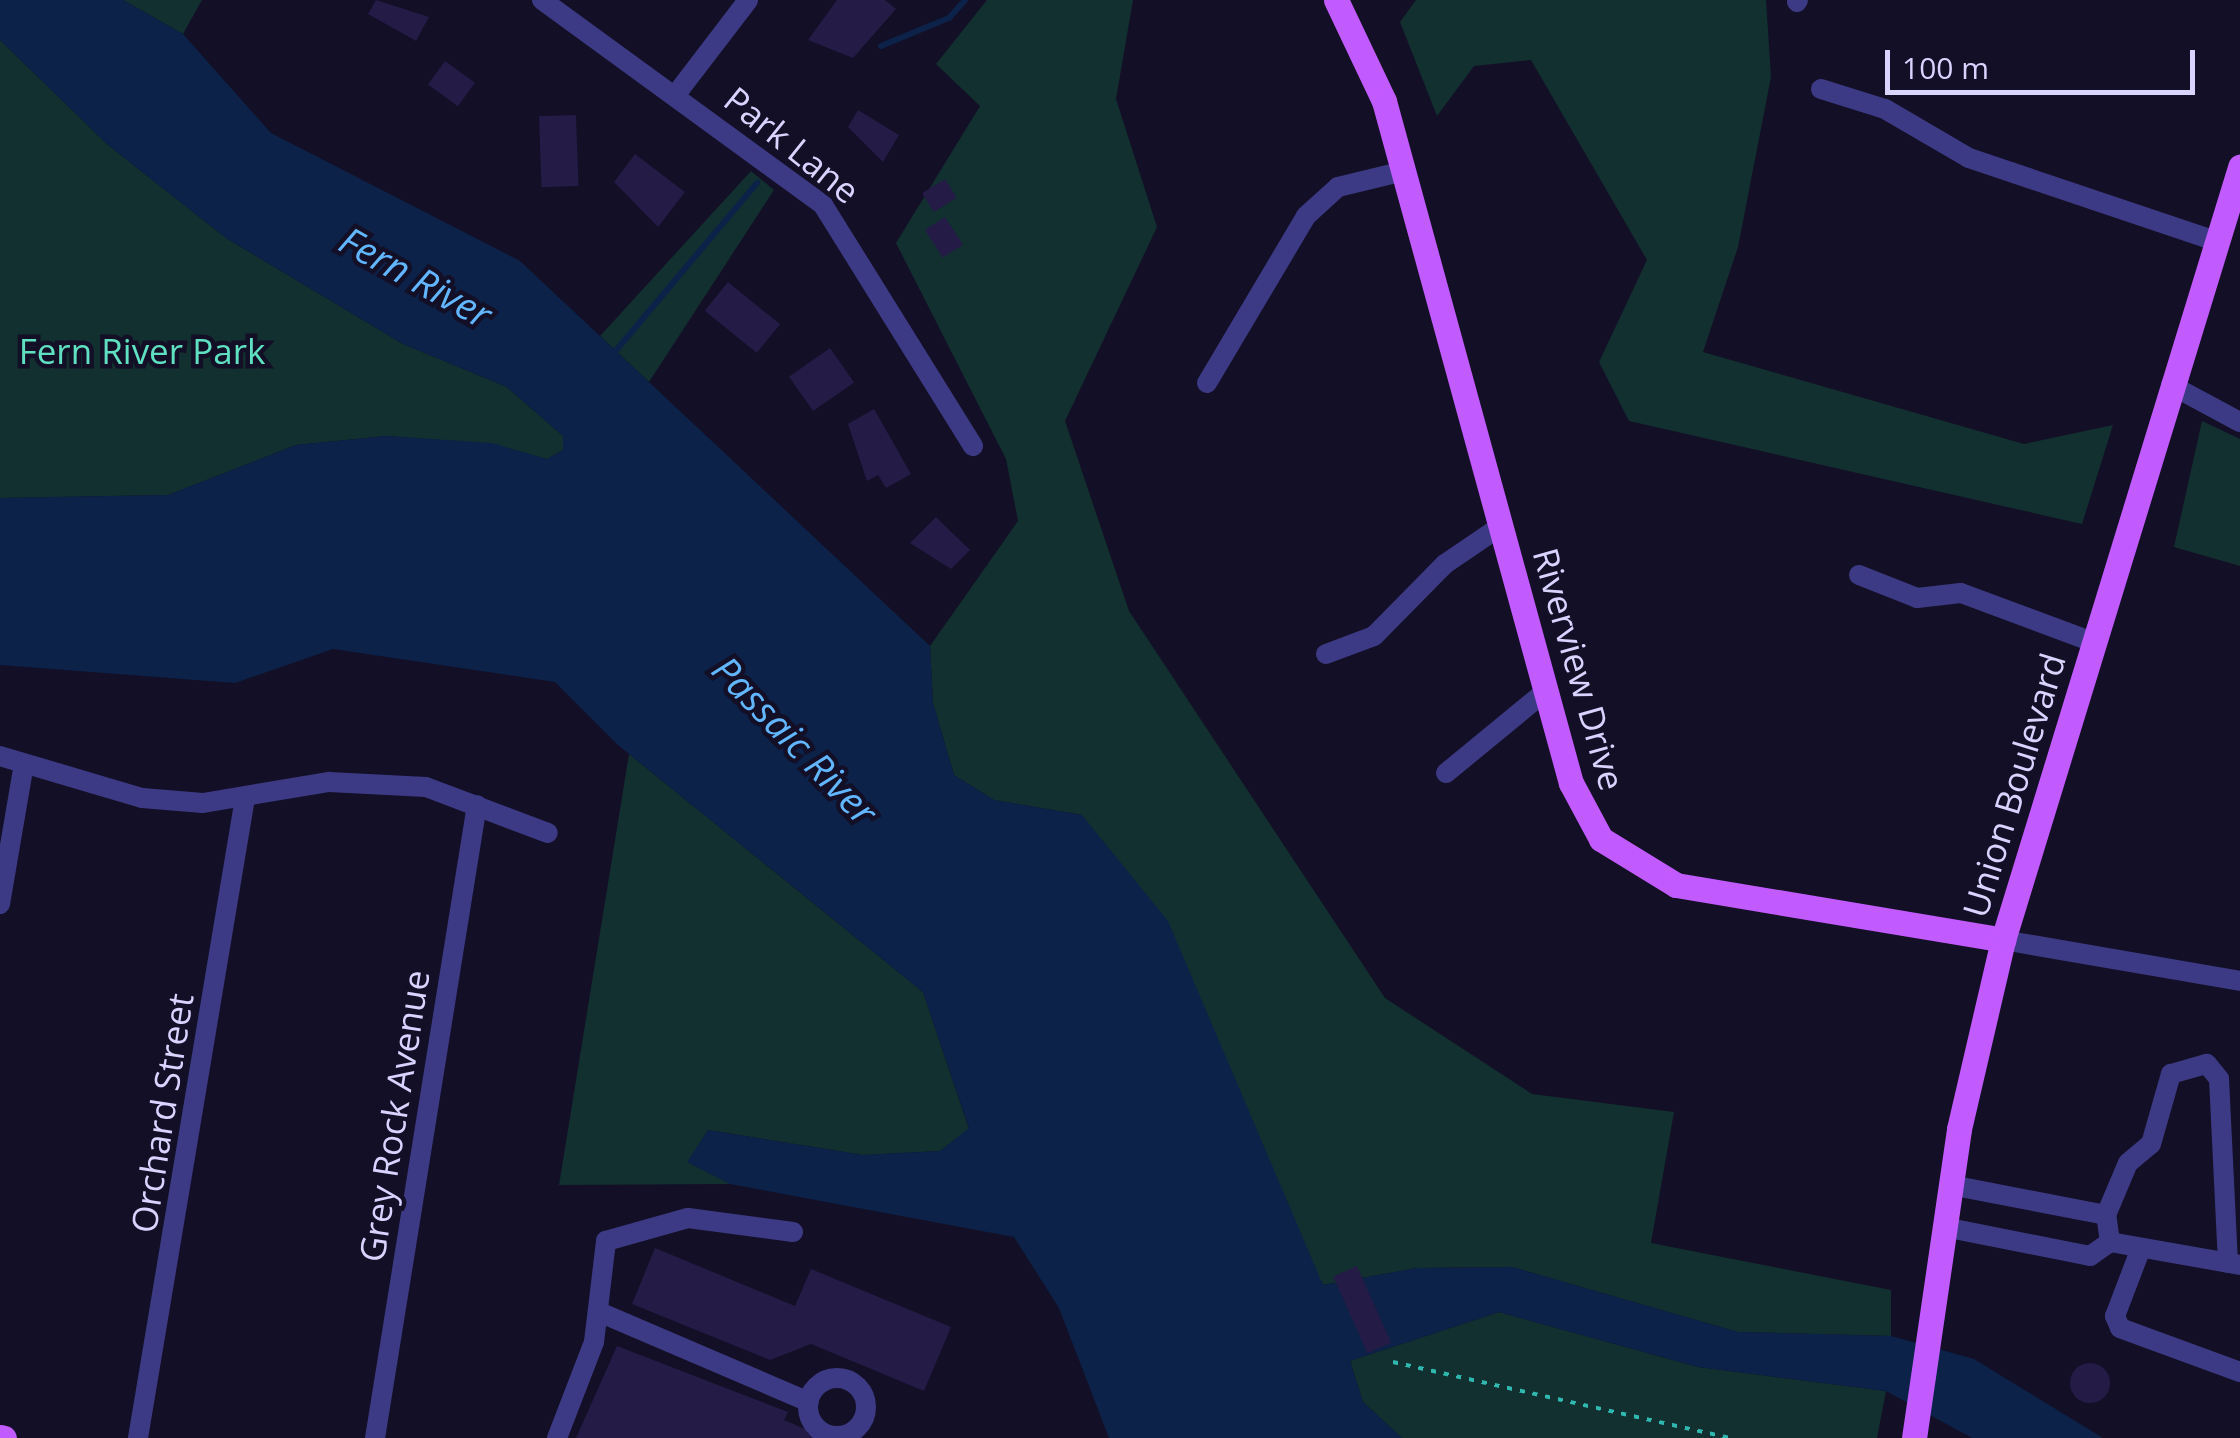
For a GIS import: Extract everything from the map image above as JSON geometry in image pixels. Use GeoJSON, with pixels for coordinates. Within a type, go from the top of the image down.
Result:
{"type":"FeatureCollection","features":[{"type":"Feature","properties":{"kind":"main road","name":"Riverview Drive"},"geometry":{"type":"LineString","coordinates":[[1336,0],[1384,101],[1570,782],[1621,859],[1676,884],[2004,940]]}},
{"type":"Feature","properties":{"kind":"main road","name":"Union Boulevard"},"geometry":{"type":"LineString","coordinates":[[1914,1434],[1950,1185],[2004,940],[2240,166]]}},
{"type":"Feature","properties":{"kind":"street","name":"Park Lane"},"geometry":{"type":"LineString","coordinates":[[542,0],[677,94],[844,227],[973,446]]}},
{"type":"Feature","properties":{"kind":"street"},"geometry":{"type":"LineString","coordinates":[[677,94],[748,0]]}},
{"type":"Feature","properties":{"kind":"street"},"geometry":{"type":"LineString","coordinates":[[1821,89],[1886,109],[1969,158],[2216,241]]}},
{"type":"Feature","properties":{"kind":"street"},"geometry":{"type":"LineString","coordinates":[[1207,383],[1306,216],[1338,187],[1404,171]]}},
{"type":"Feature","properties":{"kind":"street"},"geometry":{"type":"LineString","coordinates":[[2171,385],[2240,422]]}},
{"type":"Feature","properties":{"kind":"street"},"geometry":{"type":"LineString","coordinates":[[1326,654],[1374,636],[1445,564],[1501,526]]}},
{"type":"Feature","properties":{"kind":"street"},"geometry":{"type":"LineString","coordinates":[[1859,575],[1917,598],[1961,593],[2093,642]]}},
{"type":"Feature","properties":{"kind":"street"},"geometry":{"type":"LineString","coordinates":[[1446,773],[1546,691]]}},
{"type":"Feature","properties":{"kind":"street"},"geometry":{"type":"LineString","coordinates":[[0,756],[142,798],[246,798],[359,782],[426,787],[548,833]]}},
{"type":"Feature","properties":{"kind":"street"},"geometry":{"type":"LineString","coordinates":[[0,904],[24,764]]}},
{"type":"Feature","properties":{"kind":"street","name":"Orchard Street"},"geometry":{"type":"LineString","coordinates":[[138,1438],[246,798]]}},
{"type":"Feature","properties":{"kind":"street","name":"Grey Rock Avenue"},"geometry":{"type":"LineString","coordinates":[[375,1438],[477,805]]}},
{"type":"Feature","properties":{"kind":"street","name":"Riverview Drive"},"geometry":{"type":"LineString","coordinates":[[2004,940],[2240,981]]}},
{"type":"Feature","properties":{"kind":"street"},"geometry":{"type":"LineString","coordinates":[[1944,1227],[2090,1256],[2110,1242],[2234,1264],[2220,1079],[2207,1064],[2172,1074],[2151,1144],[2128,1163],[2106,1215],[2110,1242]]}},
{"type":"Feature","properties":{"kind":"street"},"geometry":{"type":"LineString","coordinates":[[1950,1185],[2106,1215]]}},
{"type":"Feature","properties":{"kind":"street"},"geometry":{"type":"LineString","coordinates":[[558,1438],[599,1312],[599,1253],[629,1228],[688,1218],[793,1232]]}},
{"type":"Feature","properties":{"kind":"street"},"geometry":{"type":"LineString","coordinates":[[2141,1248],[2115,1316],[2120,1328],[2240,1372]]}},
{"type":"Feature","properties":{"kind":"street"},"geometry":{"type":"LineString","coordinates":[[599,1312],[809,1402],[824,1435],[853,1431],[864,1396],[833,1378],[809,1402]]}},
{"type":"Feature","properties":{"kind":"path"},"geometry":{"type":"LineString","coordinates":[[1393,1362],[1729,1438]]}},
{"type":"Feature","properties":{"kind":"green space"},"geometry":{"type":"Polygon","coordinates":[[[123,0],[202,0],[183,34],[123,0]]]}},
{"type":"Feature","properties":{"kind":"green space"},"geometry":{"type":"Polygon","coordinates":[[[987,0],[1133,0],[1116,99],[1157,227],[1065,421],[1129,611],[1385,998],[1532,1094],[1674,1112],[1651,1243],[1891,1290],[1891,1336],[1738,1332],[1512,1267],[1417,1268],[1323,1285],[1082,815],[994,800],[954,775],[933,703],[930,646],[1018,521],[1006,459],[896,243],[980,106],[936,64],[987,0]]]}},
{"type":"Feature","properties":{"kind":"green space"},"geometry":{"type":"Polygon","coordinates":[[[1416,0],[1766,0],[1771,77],[1738,247],[1703,352],[2024,444],[2113,425],[2082,524],[1629,421],[1599,362],[1647,260],[1531,60],[1474,66],[1437,116],[1400,22],[1416,0]]]}},
{"type":"Feature","properties":{"kind":"green space","name":"Fern River Park"},"geometry":{"type":"Polygon","coordinates":[[[0,40],[108,145],[226,238],[403,344],[507,387],[563,436],[563,450],[547,459],[492,444],[386,436],[296,445],[168,495],[0,498],[0,40]]]}},
{"type":"Feature","properties":{"kind":"green space"},"geometry":{"type":"Polygon","coordinates":[[[751,171],[774,190],[649,382],[600,336],[751,171]]]}},
{"type":"Feature","properties":{"kind":"green space"},"geometry":{"type":"Polygon","coordinates":[[[2202,421],[2240,439],[2240,566],[2174,547],[2202,421]]]}},
{"type":"Feature","properties":{"kind":"green space"},"geometry":{"type":"Polygon","coordinates":[[[629,754],[923,992],[969,1129],[940,1151],[863,1155],[708,1130],[688,1162],[730,1184],[559,1185],[629,754]]]}},
{"type":"Feature","properties":{"kind":"green space"},"geometry":{"type":"Polygon","coordinates":[[[1499,1312],[1698,1367],[1886,1391],[1877,1438],[1402,1438],[1363,1402],[1350,1361],[1499,1312]]]}},
{"type":"Feature","properties":{"kind":"water"},"geometry":{"type":"Polygon","coordinates":[[[0,0],[123,0],[183,34],[271,133],[520,261],[930,646],[933,703],[954,775],[994,800],[1082,815],[1168,921],[1323,1285],[1417,1268],[1512,1267],[1738,1332],[1891,1336],[1974,1359],[2103,1438],[1972,1438],[1886,1391],[1698,1367],[1499,1312],[1350,1361],[1363,1402],[1402,1438],[1109,1438],[1059,1308],[1014,1237],[730,1184],[687,1162],[708,1130],[863,1155],[940,1151],[969,1128],[923,992],[618,745],[555,682],[333,649],[235,683],[0,665],[0,498],[168,495],[296,445],[386,436],[492,443],[547,459],[563,450],[563,436],[507,387],[403,344],[226,238],[108,145],[0,40],[0,0]]]}},
{"type":"Feature","properties":{"kind":"building"},"geometry":{"type":"Polygon","coordinates":[[[376,0],[429,17],[416,41],[368,14],[376,0]]]}},
{"type":"Feature","properties":{"kind":"building"},"geometry":{"type":"Polygon","coordinates":[[[837,0],[885,0],[896,9],[853,58],[808,40],[837,0]]]}},
{"type":"Feature","properties":{"kind":"building"},"geometry":{"type":"Polygon","coordinates":[[[445,61],[475,83],[458,106],[428,84],[445,61]]]}},
{"type":"Feature","properties":{"kind":"building"},"geometry":{"type":"Polygon","coordinates":[[[858,110],[899,135],[883,162],[848,127],[858,110]]]}},
{"type":"Feature","properties":{"kind":"building"},"geometry":{"type":"Polygon","coordinates":[[[576,115],[578,186],[542,187],[539,116],[576,115]]]}},
{"type":"Feature","properties":{"kind":"building"},"geometry":{"type":"Polygon","coordinates":[[[635,154],[685,192],[658,227],[614,182],[635,154]]]}},
{"type":"Feature","properties":{"kind":"building"},"geometry":{"type":"Polygon","coordinates":[[[945,179],[957,198],[934,212],[922,193],[945,179]]]}},
{"type":"Feature","properties":{"kind":"building"},"geometry":{"type":"Polygon","coordinates":[[[945,217],[963,245],[943,258],[925,230],[945,217]]]}},
{"type":"Feature","properties":{"kind":"building"},"geometry":{"type":"Polygon","coordinates":[[[728,282],[780,324],[757,353],[705,311],[728,282]]]}},
{"type":"Feature","properties":{"kind":"building"},"geometry":{"type":"Polygon","coordinates":[[[830,348],[854,382],[813,411],[789,377],[830,348]]]}},
{"type":"Feature","properties":{"kind":"building"},"geometry":{"type":"Polygon","coordinates":[[[874,409],[911,474],[886,488],[878,475],[867,481],[848,424],[874,409]]]}},
{"type":"Feature","properties":{"kind":"building"},"geometry":{"type":"Polygon","coordinates":[[[936,517],[970,550],[951,569],[910,543],[936,517]]]}},
{"type":"Feature","properties":{"kind":"building"},"geometry":{"type":"Polygon","coordinates":[[[655,1248],[795,1306],[811,1269],[951,1327],[924,1391],[811,1344],[770,1360],[632,1304],[655,1248]]]}},
{"type":"Feature","properties":{"kind":"building"},"geometry":{"type":"Polygon","coordinates":[[[1357,1266],[1391,1343],[1367,1353],[1333,1277],[1357,1266]]]}},
{"type":"Feature","properties":{"kind":"building"},"geometry":{"type":"Polygon","coordinates":[[[617,1346],[788,1412],[784,1420],[826,1438],[576,1438],[617,1346]]]}},
{"type":"Feature","properties":{"kind":"building"},"geometry":{"type":"Polygon","coordinates":[[[2090,1363],[2104,1369],[2110,1383],[2104,1397],[2090,1403],[2076,1397],[2070,1383],[2076,1369],[2090,1363]]]}},
{"type":"Feature","properties":{"kind":"waterway"},"geometry":{"type":"LineString","coordinates":[[881,46],[949,18],[965,0]]}},
{"type":"Feature","properties":{"kind":"waterway"},"geometry":{"type":"LineString","coordinates":[[613,354],[757,183]]}},
{"type":"Feature","properties":{"kind":"water label","name":"Fern River"},"geometry":{"type":"Point","coordinates":[416,277]}},
{"type":"Feature","properties":{"kind":"water label","name":"Passaic River"},"geometry":{"type":"Point","coordinates":[795,740]}}]}
